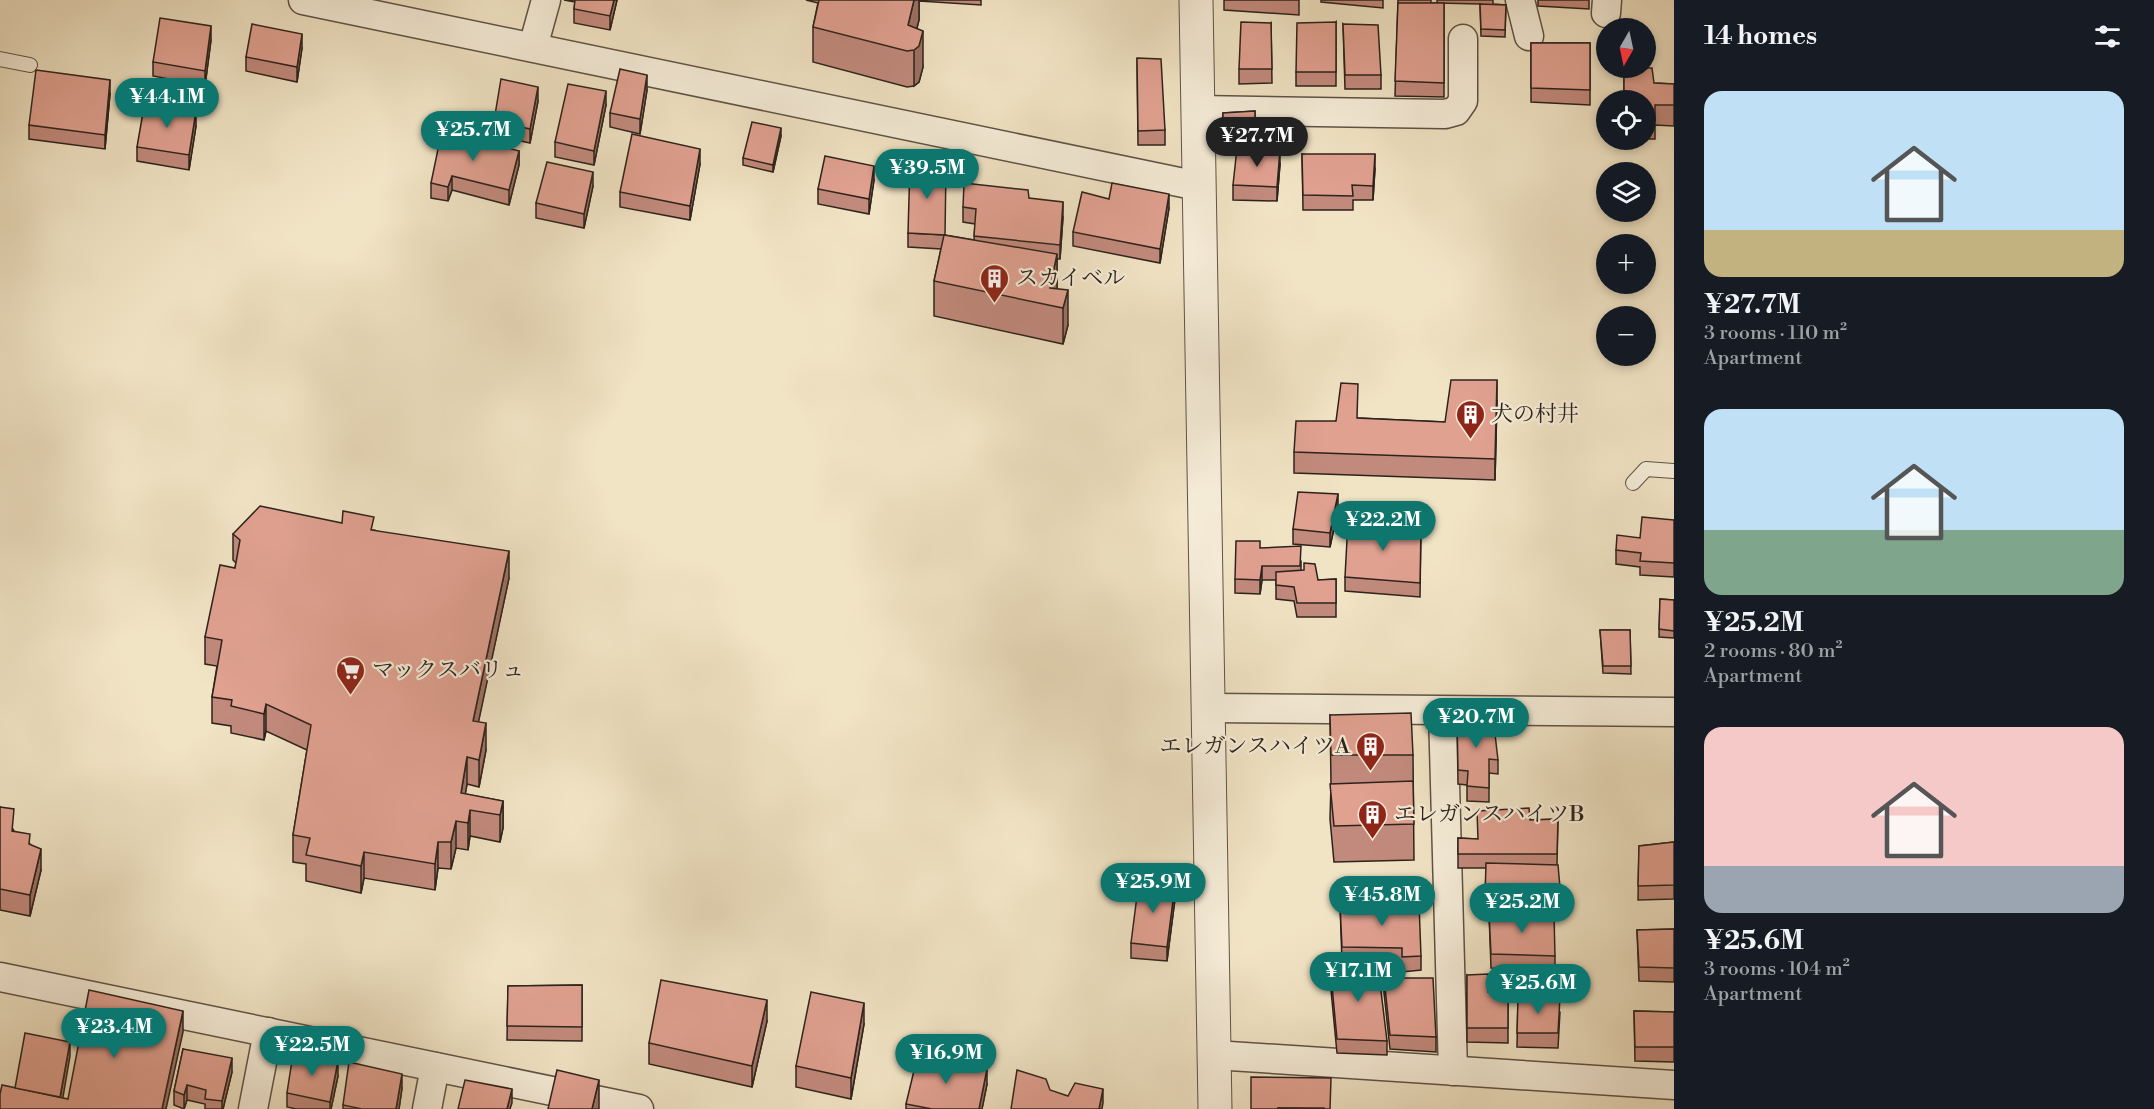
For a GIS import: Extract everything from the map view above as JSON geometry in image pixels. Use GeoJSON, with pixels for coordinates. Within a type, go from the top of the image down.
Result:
{"type":"FeatureCollection","features":[{"type":"Feature","properties":{"kind":"street"},"geometry":{"type":"LineString","coordinates":[[303,0],[904,127],[1198,186]]}},
{"type":"Feature","properties":{"kind":"street"},"geometry":{"type":"LineString","coordinates":[[533,47],[546,0]]}},
{"type":"Feature","properties":{"kind":"street"},"geometry":{"type":"LineString","coordinates":[[1196,0],[1215,1109]]}},
{"type":"Feature","properties":{"kind":"street"},"geometry":{"type":"LineString","coordinates":[[1520,0],[1529,36]]}},
{"type":"Feature","properties":{"kind":"street"},"geometry":{"type":"LineString","coordinates":[[1198,110],[1445,114],[1456,111],[1463,101],[1463,39]]}},
{"type":"Feature","properties":{"kind":"street"},"geometry":{"type":"LineString","coordinates":[[1209,708],[1443,712],[1674,712]]}},
{"type":"Feature","properties":{"kind":"street"},"geometry":{"type":"LineString","coordinates":[[1443,712],[1453,1071]]}},
{"type":"Feature","properties":{"kind":"street"},"geometry":{"type":"LineString","coordinates":[[0,977],[639,1109]]}},
{"type":"Feature","properties":{"kind":"street"},"geometry":{"type":"LineString","coordinates":[[253,1109],[268,1032]]}},
{"type":"Feature","properties":{"kind":"street"},"geometry":{"type":"LineString","coordinates":[[1214,1055],[1453,1071],[1638,1096],[1674,1085]]}},
{"type":"Feature","properties":{"kind":"street"},"geometry":{"type":"LineString","coordinates":[[427,1109],[435,1067]]}},
{"type":"Feature","properties":{"kind":"lane"},"geometry":{"type":"LineString","coordinates":[[0,59],[30,65]]}},
{"type":"Feature","properties":{"kind":"lane"},"geometry":{"type":"LineString","coordinates":[[1633,483],[1646,469],[1674,471]]}},
{"type":"Feature","properties":{"kind":"building"},"geometry":{"type":"Polygon","coordinates":[[[575,0],[614,0],[610,16],[574,9],[575,0]]]}},
{"type":"Feature","properties":{"kind":"building"},"geometry":{"type":"Polygon","coordinates":[[[819,0],[914,0],[908,25],[923,31],[919,46],[907,51],[813,27],[819,0]]]}},
{"type":"Feature","properties":{"kind":"building"},"geometry":{"type":"Polygon","coordinates":[[[1398,3],[1444,3],[1444,83],[1395,81],[1398,3]]]}},
{"type":"Feature","properties":{"kind":"building"},"geometry":{"type":"Polygon","coordinates":[[[1480,4],[1506,5],[1505,30],[1481,29],[1480,4]]]}},
{"type":"Feature","properties":{"kind":"building"},"geometry":{"type":"Polygon","coordinates":[[[160,18],[211,26],[205,71],[153,62],[160,18]]]}},
{"type":"Feature","properties":{"kind":"building"},"geometry":{"type":"Polygon","coordinates":[[[1241,22],[1271,23],[1272,69],[1239,69],[1241,22]]]}},
{"type":"Feature","properties":{"kind":"building"},"geometry":{"type":"Polygon","coordinates":[[[1336,22],[1336,72],[1296,72],[1297,23],[1336,22]]]}},
{"type":"Feature","properties":{"kind":"building"},"geometry":{"type":"Polygon","coordinates":[[[252,24],[302,34],[297,67],[246,57],[252,24]]]}},
{"type":"Feature","properties":{"kind":"building"},"geometry":{"type":"Polygon","coordinates":[[[1343,24],[1378,25],[1381,75],[1345,75],[1343,24]]]}},
{"type":"Feature","properties":{"kind":"building"},"geometry":{"type":"Polygon","coordinates":[[[1531,43],[1590,43],[1590,90],[1531,88],[1531,43]]]}},
{"type":"Feature","properties":{"kind":"building"},"geometry":{"type":"Polygon","coordinates":[[[1137,58],[1161,59],[1165,130],[1138,131],[1137,58]]]}},
{"type":"Feature","properties":{"kind":"building"},"geometry":{"type":"Polygon","coordinates":[[[620,69],[647,75],[640,119],[610,113],[620,69]]]}},
{"type":"Feature","properties":{"kind":"building"},"geometry":{"type":"Polygon","coordinates":[[[36,70],[110,80],[105,135],[29,125],[36,70]]]}},
{"type":"Feature","properties":{"kind":"building"},"geometry":{"type":"Polygon","coordinates":[[[1624,78],[1653,78],[1654,83],[1674,84],[1674,105],[1656,105],[1656,90],[1624,90],[1624,78]]]}},
{"type":"Feature","properties":{"kind":"building"},"geometry":{"type":"Polygon","coordinates":[[[501,79],[538,87],[530,129],[494,121],[501,79]]]}},
{"type":"Feature","properties":{"kind":"building"},"geometry":{"type":"Polygon","coordinates":[[[568,84],[606,91],[594,151],[555,142],[568,84]]]}},
{"type":"Feature","properties":{"kind":"building"},"geometry":{"type":"Polygon","coordinates":[[[145,101],[196,111],[189,155],[137,147],[145,101]]]}},
{"type":"Feature","properties":{"kind":"building"},"geometry":{"type":"Polygon","coordinates":[[[1255,111],[1255,135],[1223,136],[1223,113],[1255,111]]]}},
{"type":"Feature","properties":{"kind":"building"},"geometry":{"type":"Polygon","coordinates":[[[752,122],[781,128],[773,165],[743,158],[752,122]]]}},
{"type":"Feature","properties":{"kind":"building"},"geometry":{"type":"Polygon","coordinates":[[[442,130],[519,151],[509,190],[452,176],[448,187],[431,183],[442,130]]]}},
{"type":"Feature","properties":{"kind":"building"},"geometry":{"type":"Polygon","coordinates":[[[632,134],[700,149],[690,206],[620,192],[632,134]]]}},
{"type":"Feature","properties":{"kind":"building"},"geometry":{"type":"Polygon","coordinates":[[[1237,148],[1280,150],[1277,187],[1233,185],[1237,148]]]}},
{"type":"Feature","properties":{"kind":"building"},"geometry":{"type":"Polygon","coordinates":[[[1302,154],[1375,154],[1373,186],[1352,185],[1353,196],[1303,195],[1302,154]]]}},
{"type":"Feature","properties":{"kind":"building"},"geometry":{"type":"Polygon","coordinates":[[[825,156],[874,166],[869,199],[818,189],[825,156]]]}},
{"type":"Feature","properties":{"kind":"building"},"geometry":{"type":"Polygon","coordinates":[[[547,162],[593,172],[584,214],[536,203],[547,162]]]}},
{"type":"Feature","properties":{"kind":"building"},"geometry":{"type":"Polygon","coordinates":[[[910,164],[946,168],[945,235],[908,233],[910,164]]]}},
{"type":"Feature","properties":{"kind":"building"},"geometry":{"type":"Polygon","coordinates":[[[964,183],[1028,190],[1029,198],[1063,202],[1060,245],[974,236],[976,209],[963,207],[964,183]]]}},
{"type":"Feature","properties":{"kind":"building"},"geometry":{"type":"Polygon","coordinates":[[[1112,183],[1169,194],[1160,249],[1073,232],[1082,192],[1109,199],[1112,183]]]}},
{"type":"Feature","properties":{"kind":"building"},"geometry":{"type":"Polygon","coordinates":[[[944,235],[1057,254],[1050,288],[1068,290],[1063,308],[934,281],[944,235]]]}},
{"type":"Feature","properties":{"kind":"building"},"geometry":{"type":"Polygon","coordinates":[[[1451,380],[1497,380],[1495,459],[1294,452],[1296,421],[1336,421],[1341,383],[1358,384],[1357,418],[1445,422],[1451,380]]]}},
{"type":"Feature","properties":{"kind":"building"},"geometry":{"type":"Polygon","coordinates":[[[1298,492],[1338,494],[1330,533],[1293,529],[1298,492]]]}},
{"type":"Feature","properties":{"kind":"building","name":"マックスバリュ"},"geometry":{"type":"Polygon","coordinates":[[[260,506],[342,523],[343,511],[374,517],[371,530],[509,551],[473,721],[486,723],[479,760],[467,757],[461,793],[503,801],[500,815],[470,810],[468,823],[456,821],[451,842],[438,842],[435,864],[364,852],[361,866],[306,855],[310,838],[293,835],[311,725],[266,704],[264,714],[231,706],[232,700],[212,697],[222,640],[205,637],[220,565],[235,568],[240,540],[233,534],[260,506]]]}},
{"type":"Feature","properties":{"kind":"building"},"geometry":{"type":"Polygon","coordinates":[[[1642,517],[1674,520],[1674,563],[1640,561],[1641,553],[1616,550],[1617,535],[1640,538],[1642,517]]]}},
{"type":"Feature","properties":{"kind":"building"},"geometry":{"type":"Polygon","coordinates":[[[1348,521],[1421,528],[1420,583],[1345,577],[1348,521]]]}},
{"type":"Feature","properties":{"kind":"building"},"geometry":{"type":"Polygon","coordinates":[[[1236,541],[1260,541],[1260,548],[1301,546],[1300,566],[1262,566],[1260,580],[1235,579],[1236,541]]]}},
{"type":"Feature","properties":{"kind":"building"},"geometry":{"type":"Polygon","coordinates":[[[1304,563],[1315,564],[1318,580],[1336,579],[1336,603],[1297,603],[1294,587],[1276,585],[1276,572],[1304,570],[1304,563]]]}},
{"type":"Feature","properties":{"kind":"building"},"geometry":{"type":"Polygon","coordinates":[[[1660,599],[1674,600],[1674,631],[1659,629],[1660,599]]]}},
{"type":"Feature","properties":{"kind":"building"},"geometry":{"type":"Polygon","coordinates":[[[1600,630],[1630,630],[1631,666],[1603,666],[1600,630]]]}},
{"type":"Feature","properties":{"kind":"building"},"geometry":{"type":"Polygon","coordinates":[[[1411,713],[1413,755],[1331,755],[1330,715],[1411,713]]]}},
{"type":"Feature","properties":{"kind":"building"},"geometry":{"type":"Polygon","coordinates":[[[1493,717],[1498,760],[1489,759],[1489,788],[1467,786],[1468,771],[1458,770],[1457,718],[1493,717]]]}},
{"type":"Feature","properties":{"kind":"building"},"geometry":{"type":"Polygon","coordinates":[[[1413,781],[1414,824],[1334,826],[1330,784],[1413,781]]]}},
{"type":"Feature","properties":{"kind":"building"},"geometry":{"type":"Polygon","coordinates":[[[0,807],[14,809],[12,831],[30,834],[29,844],[41,849],[30,895],[0,889],[0,807]]]}},
{"type":"Feature","properties":{"kind":"building"},"geometry":{"type":"Polygon","coordinates":[[[1529,808],[1530,820],[1558,819],[1557,854],[1458,854],[1458,838],[1478,839],[1477,811],[1529,808]]]}},
{"type":"Feature","properties":{"kind":"building"},"geometry":{"type":"Polygon","coordinates":[[[1674,842],[1674,885],[1638,886],[1639,846],[1674,842]]]}},
{"type":"Feature","properties":{"kind":"building"},"geometry":{"type":"Polygon","coordinates":[[[1486,863],[1558,865],[1561,899],[1485,896],[1486,863]]]}},
{"type":"Feature","properties":{"kind":"building"},"geometry":{"type":"Polygon","coordinates":[[[1139,880],[1175,885],[1167,947],[1131,943],[1139,880]]]}},
{"type":"Feature","properties":{"kind":"building"},"geometry":{"type":"Polygon","coordinates":[[[1340,904],[1419,904],[1421,956],[1402,957],[1402,948],[1342,947],[1340,904]]]}},
{"type":"Feature","properties":{"kind":"building"},"geometry":{"type":"Polygon","coordinates":[[[1489,913],[1554,915],[1555,956],[1491,954],[1489,913]]]}},
{"type":"Feature","properties":{"kind":"building"},"geometry":{"type":"Polygon","coordinates":[[[1674,929],[1674,968],[1639,967],[1637,930],[1674,929]]]}},
{"type":"Feature","properties":{"kind":"building"},"geometry":{"type":"Polygon","coordinates":[[[1330,965],[1378,966],[1387,1041],[1337,1039],[1330,965]]]}},
{"type":"Feature","properties":{"kind":"building"},"geometry":{"type":"Polygon","coordinates":[[[1488,974],[1488,992],[1508,991],[1508,1028],[1467,1028],[1467,975],[1488,974]]]}},
{"type":"Feature","properties":{"kind":"building"},"geometry":{"type":"Polygon","coordinates":[[[1384,978],[1433,978],[1436,1037],[1390,1035],[1384,978]]]}},
{"type":"Feature","properties":{"kind":"building"},"geometry":{"type":"Polygon","coordinates":[[[661,980],[767,1000],[752,1066],[649,1043],[661,980]]]}},
{"type":"Feature","properties":{"kind":"building"},"geometry":{"type":"Polygon","coordinates":[[[582,985],[582,1027],[507,1026],[508,986],[582,985]]]}},
{"type":"Feature","properties":{"kind":"building"},"geometry":{"type":"Polygon","coordinates":[[[89,990],[183,1011],[162,1109],[0,1109],[2,1085],[68,1099],[89,990]]]}},
{"type":"Feature","properties":{"kind":"building"},"geometry":{"type":"Polygon","coordinates":[[[811,992],[864,1003],[851,1078],[796,1066],[811,992]]]}},
{"type":"Feature","properties":{"kind":"building"},"geometry":{"type":"Polygon","coordinates":[[[1560,997],[1558,1033],[1517,1033],[1518,998],[1560,997]]]}},
{"type":"Feature","properties":{"kind":"building"},"geometry":{"type":"Polygon","coordinates":[[[1634,1011],[1674,1012],[1674,1047],[1635,1047],[1634,1011]]]}},
{"type":"Feature","properties":{"kind":"building"},"geometry":{"type":"Polygon","coordinates":[[[25,1033],[70,1042],[60,1097],[15,1088],[25,1033]]]}},
{"type":"Feature","properties":{"kind":"building"},"geometry":{"type":"Polygon","coordinates":[[[183,1049],[232,1058],[222,1101],[205,1099],[206,1090],[187,1085],[184,1095],[174,1091],[183,1049]]]}},
{"type":"Feature","properties":{"kind":"building"},"geometry":{"type":"Polygon","coordinates":[[[293,1054],[338,1061],[330,1102],[287,1093],[293,1054]]]}},
{"type":"Feature","properties":{"kind":"building"},"geometry":{"type":"Polygon","coordinates":[[[918,1054],[987,1069],[979,1109],[932,1109],[906,1104],[918,1054]]]}},
{"type":"Feature","properties":{"kind":"building"},"geometry":{"type":"Polygon","coordinates":[[[349,1062],[402,1074],[396,1109],[362,1109],[343,1105],[349,1062]]]}},
{"type":"Feature","properties":{"kind":"building"},"geometry":{"type":"Polygon","coordinates":[[[557,1070],[599,1080],[592,1109],[548,1109],[557,1070]]]}},
{"type":"Feature","properties":{"kind":"building"},"geometry":{"type":"Polygon","coordinates":[[[1017,1070],[1046,1079],[1050,1090],[1068,1096],[1075,1083],[1103,1089],[1099,1109],[1011,1109],[1017,1070]]]}},
{"type":"Feature","properties":{"kind":"building"},"geometry":{"type":"Polygon","coordinates":[[[1251,1077],[1331,1078],[1330,1109],[1251,1109],[1251,1077]]]}},
{"type":"Feature","properties":{"kind":"building"},"geometry":{"type":"Polygon","coordinates":[[[465,1080],[512,1089],[507,1109],[458,1109],[465,1080]]]}},
{"type":"Feature","properties":{"kind":"building"},"geometry":{"type":"Polygon","coordinates":[[[1324,1108],[1324,1109],[1278,1109],[1324,1108]]]}},
{"type":"Feature","properties":{"kind":"place","name":"スカイベル"},"geometry":{"type":"Point","coordinates":[995,304]}},
{"type":"Feature","properties":{"kind":"place","name":"犬の村井"},"geometry":{"type":"Point","coordinates":[1470,440]}},
{"type":"Feature","properties":{"kind":"place","name":"マックスバリュ"},"geometry":{"type":"Point","coordinates":[351,696]}},
{"type":"Feature","properties":{"kind":"place","name":"エレガンスハイツA"},"geometry":{"type":"Point","coordinates":[1371,772]}},
{"type":"Feature","properties":{"kind":"place","name":"エレガンスハイツB"},"geometry":{"type":"Point","coordinates":[1373,840]}}]}
